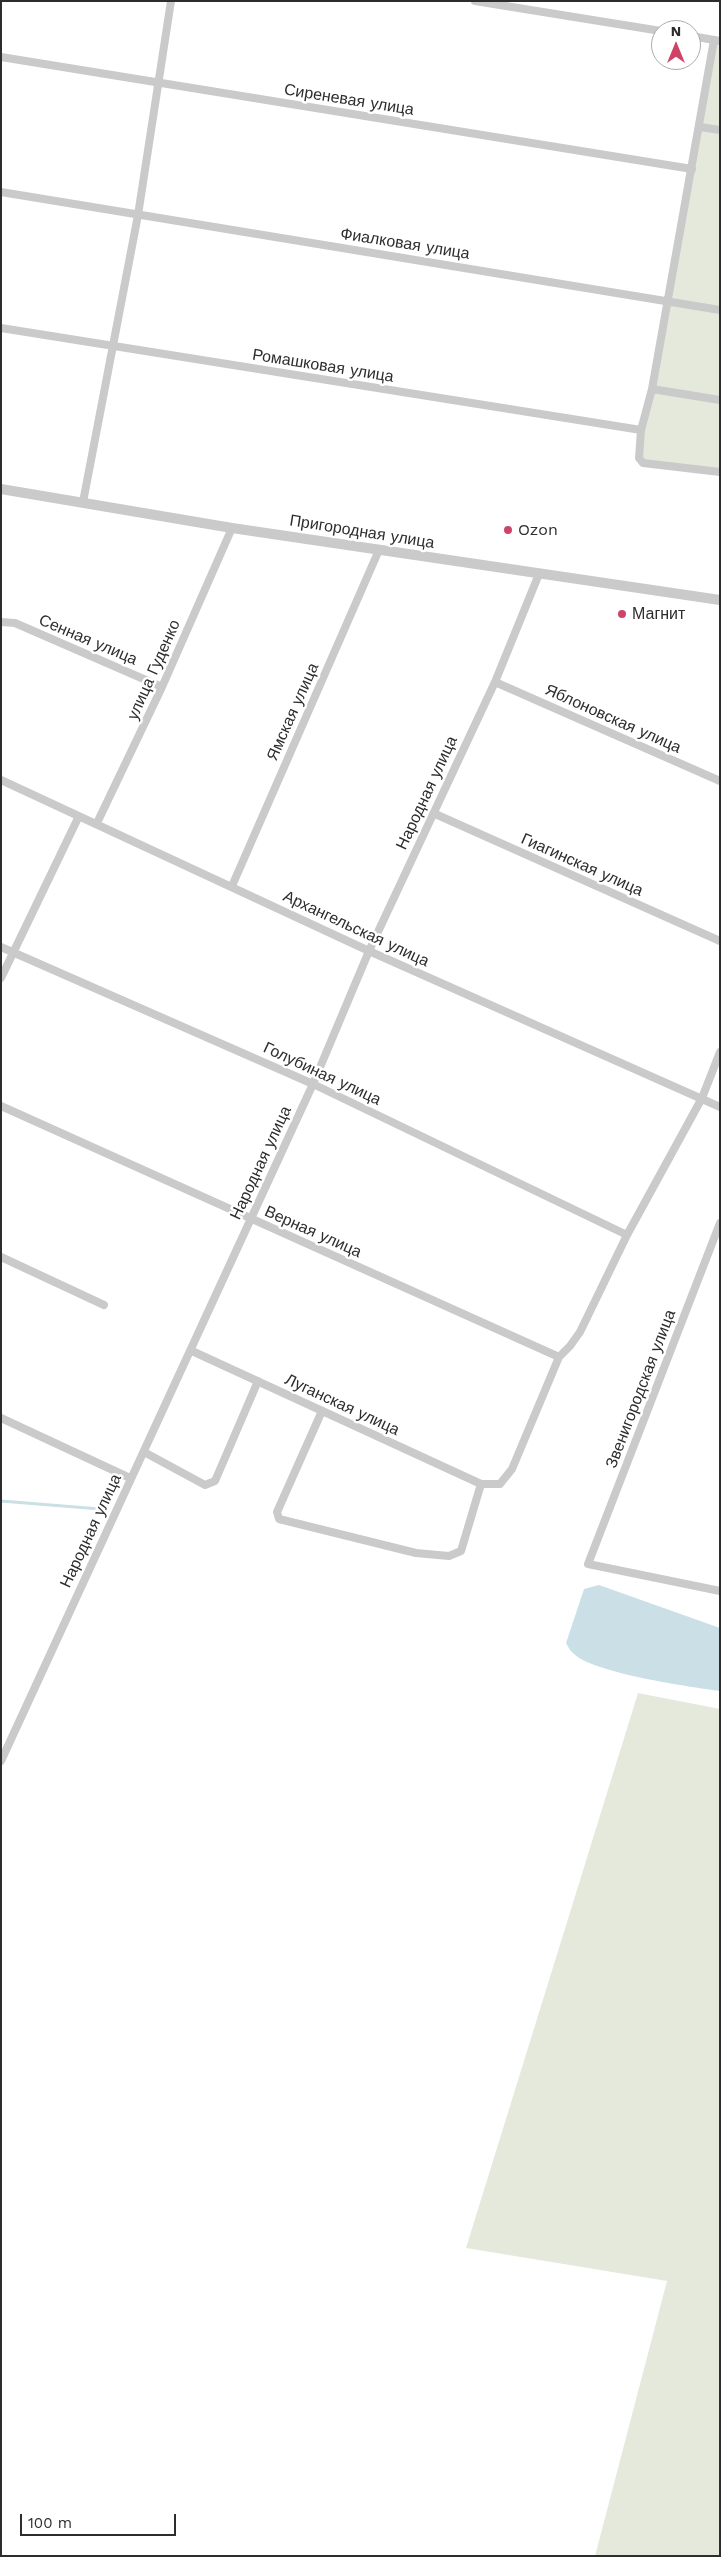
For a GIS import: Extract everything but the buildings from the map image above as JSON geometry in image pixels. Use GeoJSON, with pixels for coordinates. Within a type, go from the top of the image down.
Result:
{"type":"FeatureCollection","features":[{"type":"Feature","properties":{"kind":"street"},"geometry":{"type":"LineString","coordinates":[[83,502],[138,215],[171,1]]}},
{"type":"Feature","properties":{"kind":"street"},"geometry":{"type":"LineString","coordinates":[[475,1],[651,29]]}},
{"type":"Feature","properties":{"kind":"street"},"geometry":{"type":"LineString","coordinates":[[701,38],[717,40],[652,389],[641,430],[639,458],[643,463],[720,472]]}},
{"type":"Feature","properties":{"kind":"street","name":"Сиреневая улица"},"geometry":{"type":"LineString","coordinates":[[1,57],[692,169]]}},
{"type":"Feature","properties":{"kind":"street"},"geometry":{"type":"LineString","coordinates":[[700,127],[720,130]]}},
{"type":"Feature","properties":{"kind":"street","name":"Фиалковая улица"},"geometry":{"type":"LineString","coordinates":[[1,192],[720,310]]}},
{"type":"Feature","properties":{"kind":"street","name":"Ромашковая улица"},"geometry":{"type":"LineString","coordinates":[[1,328],[641,430]]}},
{"type":"Feature","properties":{"kind":"street"},"geometry":{"type":"LineString","coordinates":[[652,389],[720,400]]}},
{"type":"Feature","properties":{"kind":"street","name":"Пригородная улица"},"geometry":{"type":"LineString","coordinates":[[1,489],[232,528],[720,600]]}},
{"type":"Feature","properties":{"kind":"street","name":"улица Гуденко"},"geometry":{"type":"LineString","coordinates":[[97,823],[162,687],[232,528]]}},
{"type":"Feature","properties":{"kind":"street","name":"Ямская улица"},"geometry":{"type":"LineString","coordinates":[[232,886],[379,550]]}},
{"type":"Feature","properties":{"kind":"street","name":"Народная улица"},"geometry":{"type":"LineString","coordinates":[[1,1761],[130,1478],[192,1351],[250,1219],[313,1084],[369,951],[494,682],[539,574]]}},
{"type":"Feature","properties":{"kind":"street","name":"Сенная улица"},"geometry":{"type":"LineString","coordinates":[[1,622],[15,624],[162,687]]}},
{"type":"Feature","properties":{"kind":"street","name":"Яблоновская улица"},"geometry":{"type":"LineString","coordinates":[[494,682],[720,781]]}},
{"type":"Feature","properties":{"kind":"street","name":"Архангельская улица"},"geometry":{"type":"LineString","coordinates":[[1,780],[369,951],[720,1107]]}},
{"type":"Feature","properties":{"kind":"street","name":"Гиагинская улица"},"geometry":{"type":"LineString","coordinates":[[433,813],[720,941]]}},
{"type":"Feature","properties":{"kind":"street"},"geometry":{"type":"LineString","coordinates":[[1,978],[79,816]]}},
{"type":"Feature","properties":{"kind":"street","name":"Голубиная улица"},"geometry":{"type":"LineString","coordinates":[[1,947],[313,1084],[627,1235]]}},
{"type":"Feature","properties":{"kind":"street"},"geometry":{"type":"LineString","coordinates":[[322,1410],[277,1512],[279,1519],[416,1553],[449,1556],[461,1551],[481,1484],[500,1484],[512,1469],[559,1358],[580,1332],[627,1235],[702,1098],[720,1052]]}},
{"type":"Feature","properties":{"kind":"street","name":"Верная улица"},"geometry":{"type":"LineString","coordinates":[[1,1106],[559,1358]]}},
{"type":"Feature","properties":{"kind":"street","name":"Звенигородская улица"},"geometry":{"type":"LineString","coordinates":[[720,1223],[588,1564],[720,1590]]}},
{"type":"Feature","properties":{"kind":"street"},"geometry":{"type":"LineString","coordinates":[[1,1257],[104,1305]]}},
{"type":"Feature","properties":{"kind":"street","name":"Луганская улица"},"geometry":{"type":"LineString","coordinates":[[192,1351],[481,1484]]}},
{"type":"Feature","properties":{"kind":"street"},"geometry":{"type":"LineString","coordinates":[[144,1452],[205,1485],[215,1481],[258,1380]]}},
{"type":"Feature","properties":{"kind":"street"},"geometry":{"type":"LineString","coordinates":[[1,1418],[130,1478]]}},
{"type":"Feature","properties":{"kind":"shaded area"},"geometry":{"type":"Polygon","coordinates":[[[714,40],[720,41],[720,472],[643,463],[641,430],[714,40]]]}},
{"type":"Feature","properties":{"kind":"shaded area"},"geometry":{"type":"Polygon","coordinates":[[[638,1693],[720,1709],[720,2556],[595,2556],[667,2281],[466,2248],[638,1693]]]}},
{"type":"Feature","properties":{"kind":"water"},"geometry":{"type":"Polygon","coordinates":[[[599,1585],[720,1628],[720,1691],[620,1673],[583,1660],[572,1652],[566,1643],[584,1589],[599,1585]]]}},
{"type":"Feature","properties":{"kind":"waterway"},"geometry":{"type":"LineString","coordinates":[[1,1501],[100,1509]]}},
{"type":"Feature","properties":{"kind":"place","name":"Ozon"},"geometry":{"type":"Point","coordinates":[508,530]}},
{"type":"Feature","properties":{"kind":"place","name":"Магнит"},"geometry":{"type":"Point","coordinates":[622,614]}}]}
